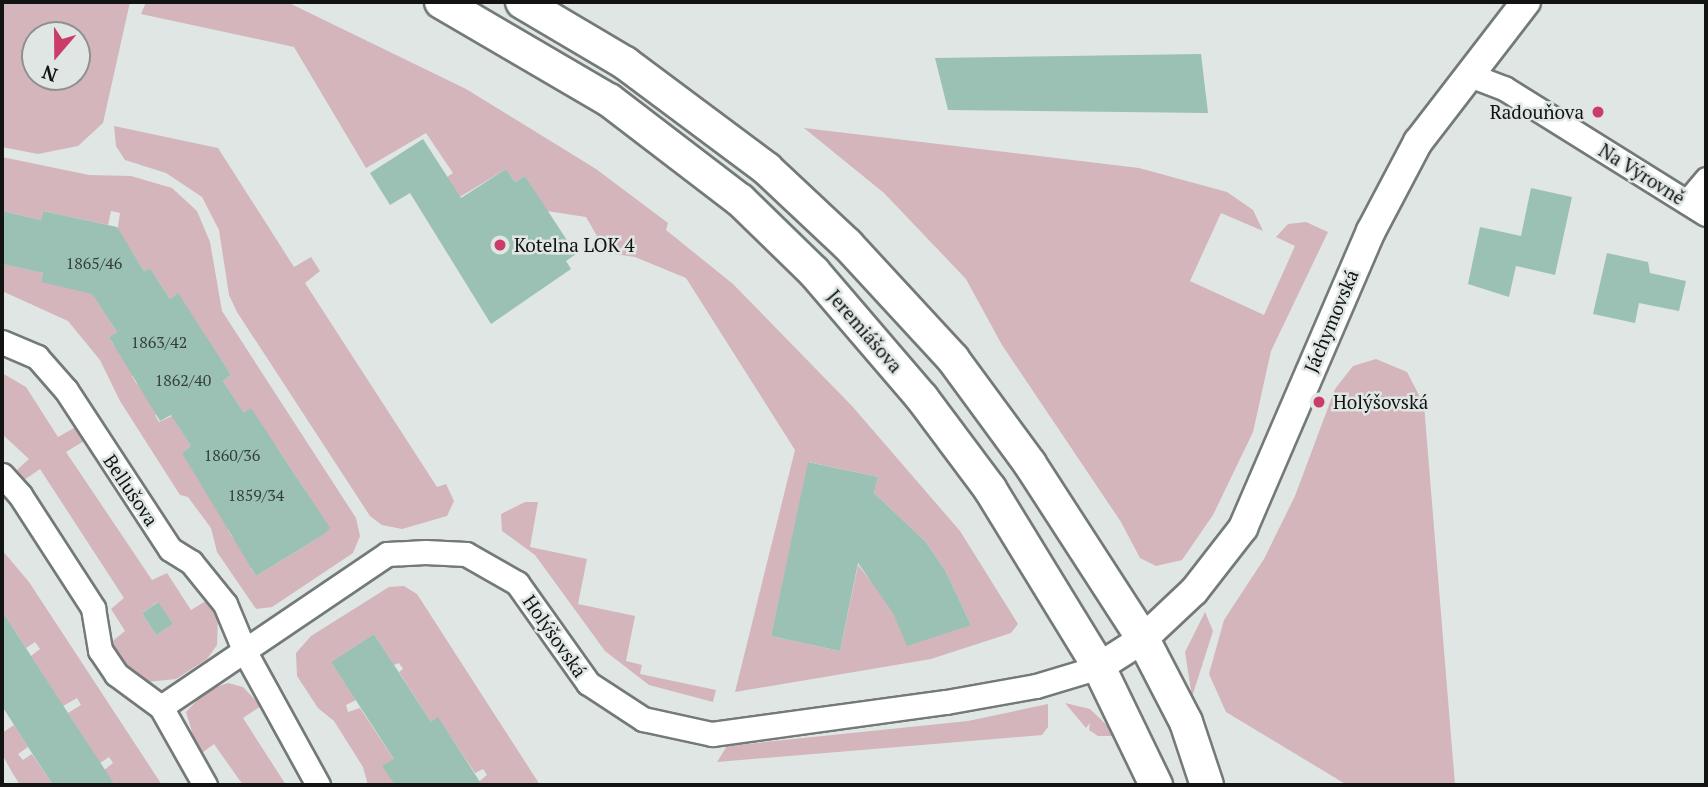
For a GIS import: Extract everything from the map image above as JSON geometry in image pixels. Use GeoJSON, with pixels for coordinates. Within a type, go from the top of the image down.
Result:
{"type":"FeatureCollection","features":[{"type":"Feature","properties":{"kind":"main road","name":"Jeremiášova"},"geometry":{"type":"LineString","coordinates":[[441,2],[536,54],[621,108],[740,201],[814,272],[922,398],[990,489],[1099,667],[1156,785]]}},
{"type":"Feature","properties":{"kind":"main road"},"geometry":{"type":"LineString","coordinates":[[522,2],[625,63],[767,169],[846,244],[953,359],[1030,464],[1143,639],[1186,722],[1207,785]]}},
{"type":"Feature","properties":{"kind":"street","name":"Jáchymovská"},"geometry":{"type":"LineString","coordinates":[[1099,667],[1143,639],[1194,591],[1243,528],[1371,231],[1419,142],[1467,74],[1526,2]]}},
{"type":"Feature","properties":{"kind":"street","name":"Na Výrovně"},"geometry":{"type":"LineString","coordinates":[[1467,74],[1504,88],[1697,208]]}},
{"type":"Feature","properties":{"kind":"street"},"geometry":{"type":"LineString","coordinates":[[1697,208],[1706,179]]}},
{"type":"Feature","properties":{"kind":"street","name":"Bellušova"},"geometry":{"type":"LineString","coordinates":[[2,342],[37,357],[66,390],[170,549],[191,562],[225,604],[245,652],[318,785]]}},
{"type":"Feature","properties":{"kind":"street"},"geometry":{"type":"LineString","coordinates":[[2,475],[93,608],[100,650],[116,674],[161,707],[205,785]]}},
{"type":"Feature","properties":{"kind":"street","name":"Holýšovská"},"geometry":{"type":"LineString","coordinates":[[245,652],[387,554],[425,552],[466,554],[517,583],[588,683],[643,719],[712,734],[946,702],[1036,686],[1099,667]]}},
{"type":"Feature","properties":{"kind":"street"},"geometry":{"type":"LineString","coordinates":[[161,707],[245,652]]}},
{"type":"Feature","properties":{"kind":"shaded area"},"geometry":{"type":"Polygon","coordinates":[[[2,2],[130,2],[103,123],[78,146],[38,154],[2,147],[2,2]]]}},
{"type":"Feature","properties":{"kind":"shaded area"},"geometry":{"type":"Polygon","coordinates":[[[146,2],[287,2],[466,89],[596,169],[668,223],[666,230],[733,284],[852,406],[960,531],[1018,624],[1011,633],[931,659],[735,692],[795,450],[686,278],[635,257],[607,253],[586,217],[547,211],[525,176],[515,182],[506,169],[430,215],[435,185],[453,173],[426,133],[366,168],[294,47],[141,14],[146,2]],[[809,462],[771,636],[840,651],[858,565],[873,584],[971,625],[945,570],[925,541],[874,493],[878,477],[809,462]]]}},
{"type":"Feature","properties":{"kind":"shaded area"},"geometry":{"type":"Polygon","coordinates":[[[114,126],[218,148],[294,267],[311,257],[320,271],[305,283],[437,487],[446,484],[454,501],[447,516],[402,529],[382,525],[370,516],[237,312],[229,295],[219,230],[202,197],[166,173],[125,160],[116,146],[114,126]]]}},
{"type":"Feature","properties":{"kind":"shaded area"},"geometry":{"type":"Polygon","coordinates":[[[804,128],[1139,168],[1227,192],[1253,210],[1263,231],[1221,213],[1190,281],[1264,315],[1295,246],[1276,237],[1288,224],[1306,222],[1328,232],[1271,351],[1253,432],[1213,515],[1182,560],[1156,566],[1140,558],[1121,522],[1002,345],[966,279],[884,193],[804,128]]]}},
{"type":"Feature","properties":{"kind":"shaded area"},"geometry":{"type":"Polygon","coordinates":[[[2,157],[89,175],[131,176],[172,188],[197,211],[210,242],[222,311],[356,518],[360,536],[353,553],[272,607],[256,609],[217,552],[211,528],[188,497],[180,495],[120,401],[100,360],[68,321],[2,291],[2,264],[43,273],[41,282],[85,283],[117,332],[109,337],[113,344],[141,370],[132,376],[136,383],[166,407],[155,415],[159,422],[172,416],[191,446],[182,453],[240,522],[228,530],[232,537],[265,560],[251,568],[256,576],[323,535],[305,490],[276,446],[244,413],[223,381],[231,375],[177,294],[170,299],[150,268],[144,271],[131,250],[114,254],[120,213],[111,211],[108,225],[43,211],[41,220],[2,211],[2,157]]]}},
{"type":"Feature","properties":{"kind":"shaded area"},"geometry":{"type":"Polygon","coordinates":[[[1376,359],[1407,372],[1424,405],[1455,785],[1347,785],[1226,712],[1209,674],[1224,620],[1264,559],[1295,496],[1335,389],[1353,366],[1376,359]]]}},
{"type":"Feature","properties":{"kind":"shaded area"},"geometry":{"type":"Polygon","coordinates":[[[2,373],[26,387],[58,437],[74,428],[78,431],[84,441],[66,452],[152,580],[167,573],[191,610],[209,599],[218,617],[217,645],[207,659],[176,679],[146,682],[129,673],[108,645],[125,631],[111,609],[124,598],[40,469],[24,480],[17,470],[29,459],[2,434],[2,373]],[[157,602],[142,613],[156,635],[173,624],[157,602]]]}},
{"type":"Feature","properties":{"kind":"shaded area"},"geometry":{"type":"Polygon","coordinates":[[[525,502],[538,502],[530,547],[587,559],[578,604],[635,616],[626,661],[642,665],[640,674],[716,690],[713,702],[649,685],[605,651],[535,555],[502,531],[501,514],[525,502]]]}},
{"type":"Feature","properties":{"kind":"shaded area"},"geometry":{"type":"Polygon","coordinates":[[[2,550],[29,582],[162,785],[115,785],[104,770],[113,763],[109,757],[100,763],[68,713],[81,705],[77,698],[63,706],[31,656],[40,649],[35,642],[26,648],[2,611],[2,550]]]}},
{"type":"Feature","properties":{"kind":"shaded area"},"geometry":{"type":"Polygon","coordinates":[[[404,586],[417,594],[540,785],[475,785],[487,775],[483,769],[475,773],[438,718],[431,722],[399,672],[403,669],[399,663],[394,665],[374,634],[331,662],[356,700],[346,705],[348,712],[360,708],[409,782],[368,785],[363,767],[334,721],[318,708],[297,676],[296,653],[311,636],[389,587],[404,586]]]}},
{"type":"Feature","properties":{"kind":"shaded area"},"geometry":{"type":"Polygon","coordinates":[[[1205,612],[1213,631],[1192,697],[1185,652],[1205,612]]]}},
{"type":"Feature","properties":{"kind":"shaded area"},"geometry":{"type":"Polygon","coordinates":[[[228,683],[243,687],[261,706],[243,718],[286,785],[243,785],[214,744],[199,755],[186,712],[206,691],[228,683]]]}},
{"type":"Feature","properties":{"kind":"shaded area"},"geometry":{"type":"Polygon","coordinates":[[[1065,703],[1090,709],[1118,736],[1098,736],[1089,730],[1090,723],[1086,728],[1065,703]]]}},
{"type":"Feature","properties":{"kind":"shaded area"},"geometry":{"type":"Polygon","coordinates":[[[1048,704],[1048,727],[1042,735],[717,762],[727,746],[968,721],[1048,704]]]}},
{"type":"Feature","properties":{"kind":"shaded area"},"geometry":{"type":"Polygon","coordinates":[[[14,725],[28,747],[18,754],[23,760],[32,754],[53,785],[20,785],[2,754],[2,733],[14,725]]]}},
{"type":"Feature","properties":{"kind":"building"},"geometry":{"type":"Polygon","coordinates":[[[1201,54],[1208,113],[948,110],[935,58],[1201,54]]]}},
{"type":"Feature","properties":{"kind":"building","name":"Kotelna LOK 4"},"geometry":{"type":"Polygon","coordinates":[[[423,139],[461,198],[506,169],[515,182],[525,176],[576,254],[566,261],[571,269],[491,324],[410,193],[390,205],[370,173],[423,139]]]}},
{"type":"Feature","properties":{"kind":"building"},"geometry":{"type":"Polygon","coordinates":[[[1531,188],[1572,197],[1555,275],[1516,266],[1509,297],[1468,284],[1480,227],[1521,236],[1531,188]]]}},
{"type":"Feature","properties":{"kind":"building"},"geometry":{"type":"Polygon","coordinates":[[[2,211],[41,220],[43,211],[117,227],[144,271],[150,268],[170,299],[178,293],[231,375],[223,381],[244,413],[251,408],[330,528],[256,576],[182,453],[191,446],[171,415],[160,421],[109,337],[117,332],[92,294],[41,282],[43,273],[2,264],[2,211]]]}},
{"type":"Feature","properties":{"kind":"building"},"geometry":{"type":"Polygon","coordinates":[[[1607,253],[1648,262],[1650,273],[1686,281],[1679,311],[1639,303],[1635,323],[1593,314],[1607,253]]]}},
{"type":"Feature","properties":{"kind":"building"},"geometry":{"type":"Polygon","coordinates":[[[808,462],[878,477],[874,493],[925,541],[945,570],[971,625],[907,646],[893,613],[858,563],[840,651],[771,636],[808,462]]]}},
{"type":"Feature","properties":{"kind":"building"},"geometry":{"type":"Polygon","coordinates":[[[158,602],[173,624],[156,635],[142,613],[158,602]]]}},
{"type":"Feature","properties":{"kind":"building"},"geometry":{"type":"Polygon","coordinates":[[[2,611],[115,785],[53,785],[28,747],[2,706],[2,611]]]}},
{"type":"Feature","properties":{"kind":"building"},"geometry":{"type":"Polygon","coordinates":[[[374,634],[431,722],[438,717],[482,785],[395,785],[382,766],[394,759],[331,662],[374,634]]]}},
{"type":"Feature","properties":{"kind":"place","name":"Radouňova"},"geometry":{"type":"Point","coordinates":[1598,112]}},
{"type":"Feature","properties":{"kind":"place","name":"Kotelna LOK 4"},"geometry":{"type":"Point","coordinates":[500,245]}},
{"type":"Feature","properties":{"kind":"place","name":"Holýšovská"},"geometry":{"type":"Point","coordinates":[1319,402]}}]}
